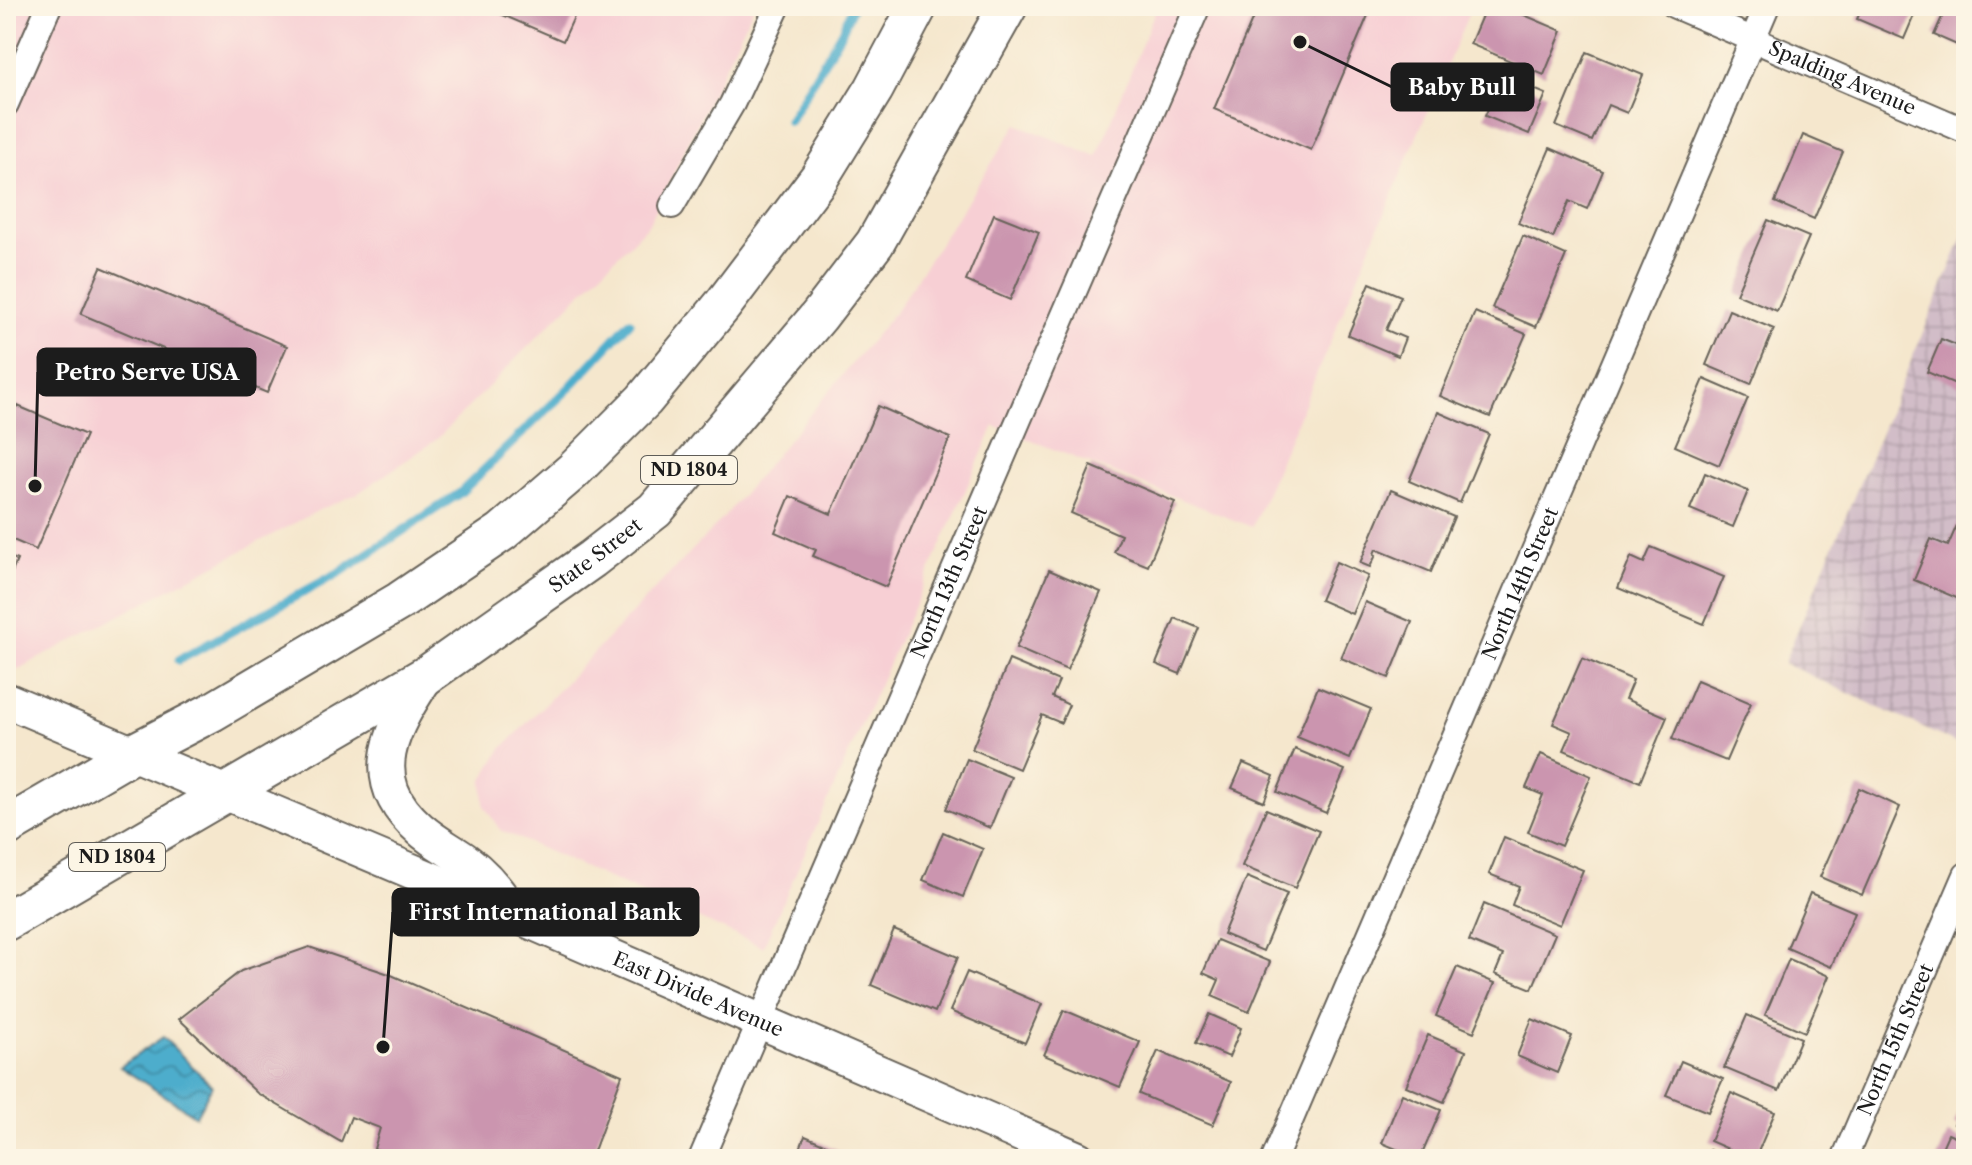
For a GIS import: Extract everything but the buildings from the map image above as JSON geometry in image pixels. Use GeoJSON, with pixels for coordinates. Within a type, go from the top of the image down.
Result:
{"type":"FeatureCollection","features":[{"type":"Feature","properties":{"kind":"main road"},"geometry":{"type":"LineString","coordinates":[[6,827],[133,753],[212,712],[400,601],[502,532],[573,471],[644,400],[722,306],[819,178],[874,89],[918,6]]}},
{"type":"Feature","properties":{"kind":"main road"},"geometry":{"type":"LineString","coordinates":[[979,6],[981,54]]}},
{"type":"Feature","properties":{"kind":"main road","name":"State Street"},"geometry":{"type":"LineString","coordinates":[[6,921],[427,675],[592,559],[655,510],[819,316],[875,243],[1008,6]]}},
{"type":"Feature","properties":{"kind":"street"},"geometry":{"type":"LineString","coordinates":[[6,104],[49,6]]}},
{"type":"Feature","properties":{"kind":"street"},"geometry":{"type":"LineString","coordinates":[[672,206],[732,104],[778,6]]}},
{"type":"Feature","properties":{"kind":"street","name":"North 13th Street"},"geometry":{"type":"LineString","coordinates":[[701,1159],[1198,6]]}},
{"type":"Feature","properties":{"kind":"street","name":"Spalding Avenue"},"geometry":{"type":"LineString","coordinates":[[1675,6],[1966,131]]}},
{"type":"Feature","properties":{"kind":"street","name":"North 14th Street"},"geometry":{"type":"LineString","coordinates":[[1274,1159],[1767,6]]}},
{"type":"Feature","properties":{"kind":"street"},"geometry":{"type":"LineString","coordinates":[[427,675],[392,735],[387,778],[397,803],[407,817],[420,830],[487,878],[511,913]]}},
{"type":"Feature","properties":{"kind":"street","name":"East Divide Avenue"},"geometry":{"type":"LineString","coordinates":[[6,700],[511,913],[1078,1159]]}},
{"type":"Feature","properties":{"kind":"street","name":"North 15th Street"},"geometry":{"type":"LineString","coordinates":[[1844,1159],[1966,875]]}},
{"type":"Feature","properties":{"kind":"shaded area"},"geometry":{"type":"Polygon","coordinates":[[[6,6],[754,6],[649,224],[436,440],[357,494],[321,509],[13,672],[6,669],[6,6]]]}},
{"type":"Feature","properties":{"kind":"shaded area"},"geometry":{"type":"Polygon","coordinates":[[[1157,6],[1472,6],[1252,527],[994,426],[763,947],[500,830],[484,806],[483,780],[501,750],[723,518],[895,312],[1017,124],[1097,157],[1157,6]]]}},
{"type":"Feature","properties":{"kind":"shaded area"},"geometry":{"type":"Polygon","coordinates":[[[1966,230],[1966,748],[1784,663],[1966,230]]]}},
{"type":"Feature","properties":{"kind":"water"},"geometry":{"type":"Polygon","coordinates":[[[163,1037],[212,1086],[196,1116],[120,1067],[163,1037]]]}},
{"type":"Feature","properties":{"kind":"waterway"},"geometry":{"type":"LineString","coordinates":[[789,121],[842,31],[853,6]]}},
{"type":"Feature","properties":{"kind":"waterway"},"geometry":{"type":"LineString","coordinates":[[179,660],[342,571],[460,493],[568,389],[630,322]]}},
{"type":"Feature","properties":{"kind":"place","name":"Baby Bull"},"geometry":{"type":"Point","coordinates":[1300,42]}},
{"type":"Feature","properties":{"kind":"place","name":"Petro Serve USA"},"geometry":{"type":"Point","coordinates":[35,486]}},
{"type":"Feature","properties":{"kind":"place","name":"First International Bank"},"geometry":{"type":"Point","coordinates":[383,1047]}}]}
